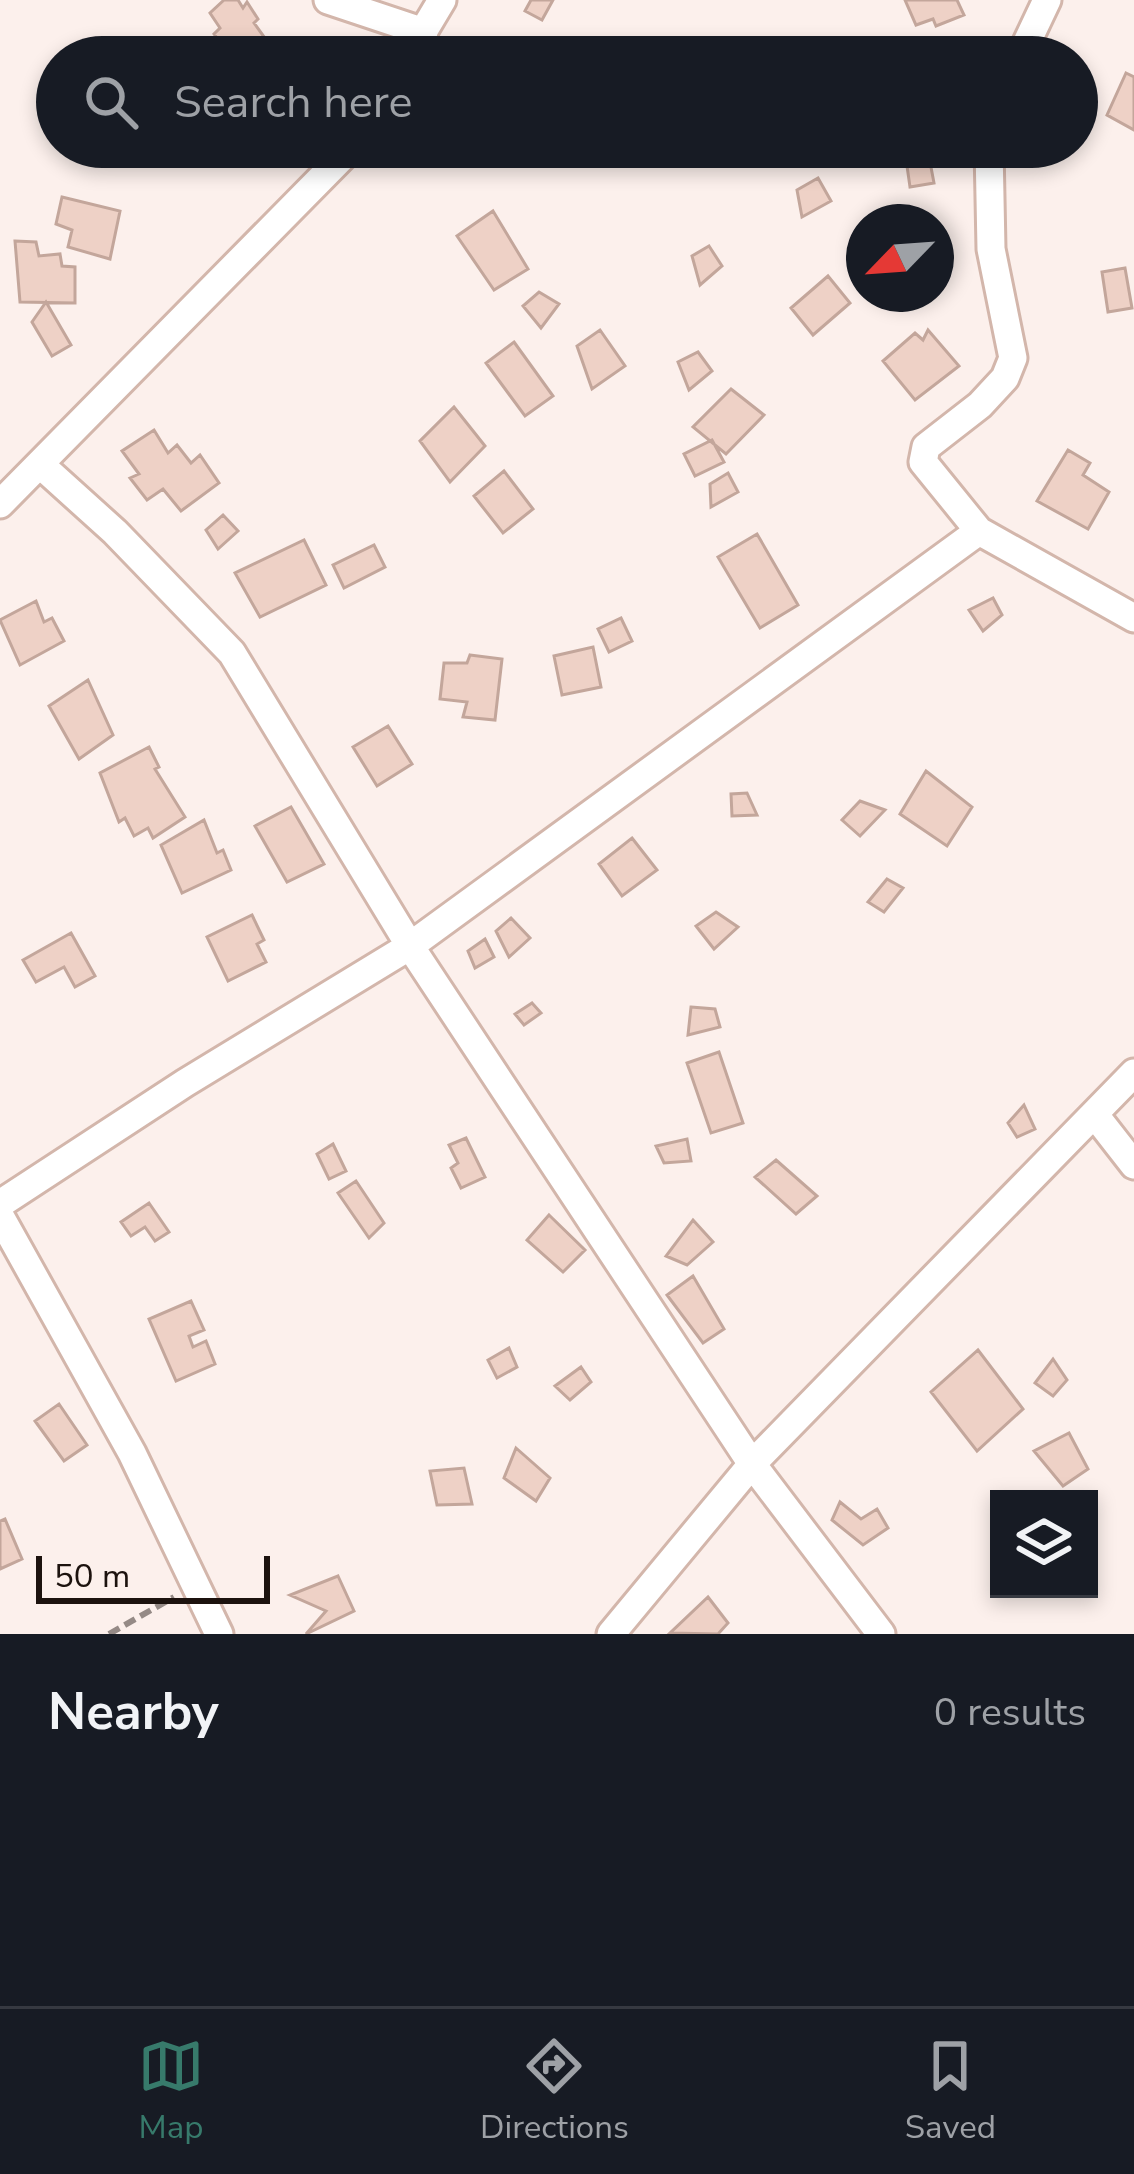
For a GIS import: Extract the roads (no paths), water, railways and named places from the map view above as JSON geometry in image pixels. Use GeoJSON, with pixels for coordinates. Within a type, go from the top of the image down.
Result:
{"type":"FeatureCollection","features":[{"type":"Feature","properties":{"kind":"street"},"geometry":{"type":"LineString","coordinates":[[328,0],[424,32]]}},
{"type":"Feature","properties":{"kind":"street"},"geometry":{"type":"LineString","coordinates":[[421,36],[442,0]]}},
{"type":"Feature","properties":{"kind":"street"},"geometry":{"type":"LineString","coordinates":[[1031,36],[1047,0]]}},
{"type":"Feature","properties":{"kind":"street"},"geometry":{"type":"LineString","coordinates":[[0,505],[332,168]]}},
{"type":"Feature","properties":{"kind":"street"},"geometry":{"type":"LineString","coordinates":[[989,168],[992,249],[1013,358],[1005,378],[980,405],[926,447],[923,462],[979,531],[1134,618]]}},
{"type":"Feature","properties":{"kind":"street"},"geometry":{"type":"LineString","coordinates":[[43,466],[232,653],[410,946],[752,1464],[881,1634]]}},
{"type":"Feature","properties":{"kind":"street"},"geometry":{"type":"LineString","coordinates":[[0,1204],[185,1083],[410,946],[979,531]]}},
{"type":"Feature","properties":{"kind":"street"},"geometry":{"type":"LineString","coordinates":[[610,1634],[752,1464],[1134,1073]]}},
{"type":"Feature","properties":{"kind":"street"},"geometry":{"type":"LineString","coordinates":[[1095,1115],[1134,1165]]}},
{"type":"Feature","properties":{"kind":"street"},"geometry":{"type":"LineString","coordinates":[[0,1216],[132,1453],[219,1634]]}}]}
